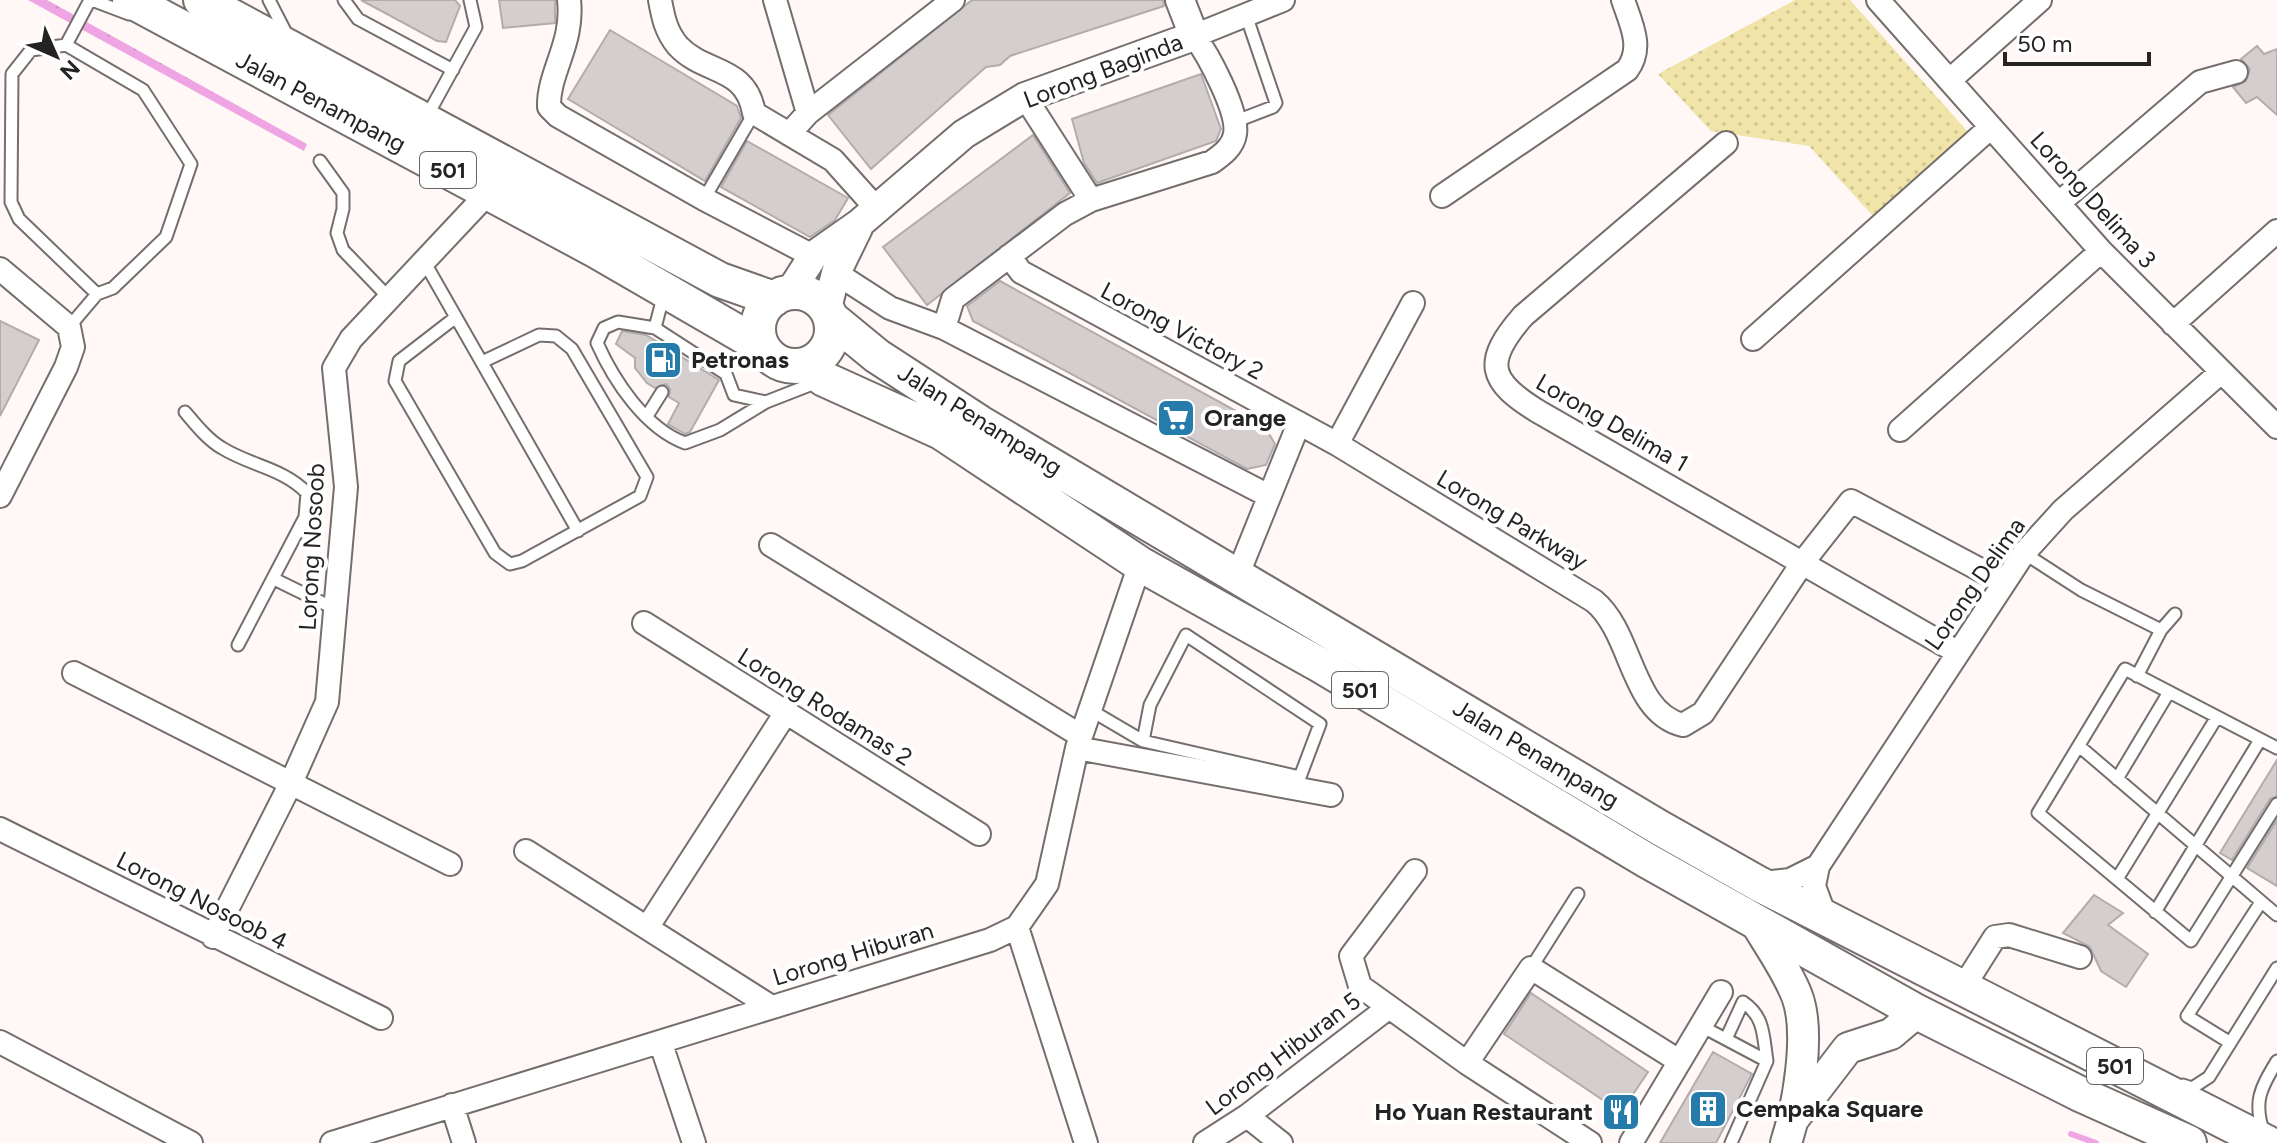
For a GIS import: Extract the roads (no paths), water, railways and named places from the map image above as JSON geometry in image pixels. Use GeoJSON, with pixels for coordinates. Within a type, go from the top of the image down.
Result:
{"type":"FeatureCollection","features":[{"type":"Feature","properties":{"kind":"main road","name":"Jalan Penampang"},"geometry":{"type":"LineString","coordinates":[[130,0],[489,192],[761,346]]}},
{"type":"Feature","properties":{"kind":"main road","name":"Jalan Penampang"},"geometry":{"type":"LineString","coordinates":[[201,0],[720,280],[782,295]]}},
{"type":"Feature","properties":{"kind":"main road"},"geometry":{"type":"LineString","coordinates":[[782,295],[817,298],[829,314],[833,333],[815,372],[772,359],[761,346],[758,329],[762,312],[782,295]]}},
{"type":"Feature","properties":{"kind":"main road","name":"Jalan Penampang"},"geometry":{"type":"LineString","coordinates":[[829,314],[890,365],[980,423],[1759,884],[2267,1143]]}},
{"type":"Feature","properties":{"kind":"main road","name":"Jalan Penampang"},"geometry":{"type":"LineString","coordinates":[[815,372],[941,432],[1140,564],[1646,860],[1917,1012],[2082,1095],[2189,1143]]}},
{"type":"Feature","properties":{"kind":"main road"},"geometry":{"type":"LineString","coordinates":[[1361,650],[1368,670],[1361,691]]}},
{"type":"Feature","properties":{"kind":"main road"},"geometry":{"type":"LineString","coordinates":[[1754,920],[1797,996],[1803,1027],[1790,1130]]}},
{"type":"Feature","properties":{"kind":"main road"},"geometry":{"type":"LineString","coordinates":[[1803,1027],[1823,1045],[1848,1048],[1891,1034],[1917,1012],[1924,987],[1919,963]]}},
{"type":"Feature","properties":{"kind":"main road"},"geometry":{"type":"LineString","coordinates":[[1790,1130],[1848,1048]]}},
{"type":"Feature","properties":{"kind":"street"},"geometry":{"type":"LineString","coordinates":[[569,0],[568,43],[549,96],[549,107],[558,116],[824,264],[890,308],[944,328],[1269,496]]}},
{"type":"Feature","properties":{"kind":"street"},"geometry":{"type":"LineString","coordinates":[[660,0],[664,26],[679,48],[740,82],[751,95],[754,113],[833,160],[868,216]]}},
{"type":"Feature","properties":{"kind":"street"},"geometry":{"type":"LineString","coordinates":[[775,0],[808,113]]}},
{"type":"Feature","properties":{"kind":"street"},"geometry":{"type":"LineString","coordinates":[[789,134],[808,113],[953,0]]}},
{"type":"Feature","properties":{"kind":"street"},"geometry":{"type":"LineString","coordinates":[[944,328],[953,299],[1091,200],[1212,162],[1232,143],[1234,122],[1205,50],[1194,36],[1180,0]]}},
{"type":"Feature","properties":{"kind":"street","name":"Lorong Baginda"},"geometry":{"type":"LineString","coordinates":[[782,295],[824,264],[868,216],[964,134],[1025,97],[1283,0]]}},
{"type":"Feature","properties":{"kind":"street"},"geometry":{"type":"LineString","coordinates":[[1442,196],[1627,70],[1634,60],[1636,41],[1623,0]]}},
{"type":"Feature","properties":{"kind":"street","name":"Lorong Delima 3"},"geometry":{"type":"LineString","coordinates":[[1878,0],[2101,251],[2277,427]]}},
{"type":"Feature","properties":{"kind":"street"},"geometry":{"type":"LineString","coordinates":[[1950,80],[2040,0]]}},
{"type":"Feature","properties":{"kind":"street"},"geometry":{"type":"LineString","coordinates":[[2059,203],[2200,82],[2236,72]]}},
{"type":"Feature","properties":{"kind":"street"},"geometry":{"type":"LineString","coordinates":[[1025,97],[1091,200]]}},
{"type":"Feature","properties":{"kind":"street"},"geometry":{"type":"LineString","coordinates":[[1753,339],[1991,127]]}},
{"type":"Feature","properties":{"kind":"street","name":"Lorong Delima 1"},"geometry":{"type":"LineString","coordinates":[[1726,143],[1523,316],[1506,336],[1495,360],[1495,372],[1512,396],[1957,652]]}},
{"type":"Feature","properties":{"kind":"street","name":"Lorong Nosoob"},"geometry":{"type":"LineString","coordinates":[[213,937],[291,783],[327,702],[346,487],[334,368],[351,339],[489,192]]}},
{"type":"Feature","properties":{"kind":"street"},"geometry":{"type":"LineString","coordinates":[[2173,324],[2277,231]]}},
{"type":"Feature","properties":{"kind":"street"},"geometry":{"type":"LineString","coordinates":[[1900,430],[2101,251]]}},
{"type":"Feature","properties":{"kind":"street","name":"Lorong Victory 2"},"geometry":{"type":"LineString","coordinates":[[1009,256],[1021,272],[1337,444]]}},
{"type":"Feature","properties":{"kind":"street","name":"Lorong Baginda"},"geometry":{"type":"LineString","coordinates":[[824,264],[829,314]]}},
{"type":"Feature","properties":{"kind":"street"},"geometry":{"type":"LineString","coordinates":[[0,269],[69,327],[73,347],[66,367],[0,496]]}},
{"type":"Feature","properties":{"kind":"street"},"geometry":{"type":"LineString","coordinates":[[1337,444],[1413,303]]}},
{"type":"Feature","properties":{"kind":"street","name":"Lorong Delima"},"geometry":{"type":"LineString","coordinates":[[1818,866],[2024,553],[2063,510],[2220,373]]}},
{"type":"Feature","properties":{"kind":"street"},"geometry":{"type":"LineString","coordinates":[[1238,574],[1299,423]]}},
{"type":"Feature","properties":{"kind":"street","name":"Lorong Parkway"},"geometry":{"type":"LineString","coordinates":[[1337,444],[1594,601],[1614,620],[1632,665],[1653,705],[1668,721],[1683,725],[1695,721],[1710,704],[1803,562]]}},
{"type":"Feature","properties":{"kind":"street"},"geometry":{"type":"LineString","coordinates":[[1803,562],[1851,501],[2003,582]]}},
{"type":"Feature","properties":{"kind":"street"},"geometry":{"type":"LineString","coordinates":[[771,545],[1079,742],[1331,795]]}},
{"type":"Feature","properties":{"kind":"street"},"geometry":{"type":"LineString","coordinates":[[1086,1143],[1017,927],[1047,884],[1079,742],[1140,564]]}},
{"type":"Feature","properties":{"kind":"street","name":"Lorong Rodamas 2"},"geometry":{"type":"LineString","coordinates":[[644,623],[979,834]]}},
{"type":"Feature","properties":{"kind":"street"},"geometry":{"type":"LineString","coordinates":[[74,673],[450,864]]}},
{"type":"Feature","properties":{"kind":"street"},"geometry":{"type":"LineString","coordinates":[[647,928],[785,714]]}},
{"type":"Feature","properties":{"kind":"street","name":"Lorong Nosoob 4"},"geometry":{"type":"LineString","coordinates":[[0,829],[381,1018]]}},
{"type":"Feature","properties":{"kind":"street"},"geometry":{"type":"LineString","coordinates":[[526,851],[770,1006]]}},
{"type":"Feature","properties":{"kind":"street"},"geometry":{"type":"LineString","coordinates":[[1759,884],[1790,880],[1818,866]]}},
{"type":"Feature","properties":{"kind":"street"},"geometry":{"type":"LineString","coordinates":[[1818,866],[1814,886],[1825,916]]}},
{"type":"Feature","properties":{"kind":"street"},"geometry":{"type":"LineString","coordinates":[[1388,1008],[1360,986],[1351,956],[1415,871]]}},
{"type":"Feature","properties":{"kind":"street","name":"Lorong Hiburan"},"geometry":{"type":"LineString","coordinates":[[332,1143],[661,1044],[770,1006],[990,940],[1017,927]]}},
{"type":"Feature","properties":{"kind":"street"},"geometry":{"type":"LineString","coordinates":[[1964,986],[1995,937],[2009,935],[2080,957]]}},
{"type":"Feature","properties":{"kind":"street"},"geometry":{"type":"LineString","coordinates":[[1467,1063],[1531,968],[1679,1061]]}},
{"type":"Feature","properties":{"kind":"street"},"geometry":{"type":"LineString","coordinates":[[1631,1143],[1721,992]]}},
{"type":"Feature","properties":{"kind":"street","name":"Lorong Hiburan 5"},"geometry":{"type":"LineString","coordinates":[[1205,1143],[1247,1116],[1388,1008],[1590,1143]]}},
{"type":"Feature","properties":{"kind":"street"},"geometry":{"type":"LineString","coordinates":[[0,1042],[191,1143]]}},
{"type":"Feature","properties":{"kind":"street"},"geometry":{"type":"LineString","coordinates":[[661,1044],[694,1143]]}},
{"type":"Feature","properties":{"kind":"street"},"geometry":{"type":"LineString","coordinates":[[452,1105],[464,1143]]}},
{"type":"Feature","properties":{"kind":"street"},"geometry":{"type":"LineString","coordinates":[[1247,1116],[1281,1143]]}},
{"type":"Feature","properties":{"kind":"lane"},"geometry":{"type":"LineString","coordinates":[[269,0],[296,50]]}},
{"type":"Feature","properties":{"kind":"lane"},"geometry":{"type":"LineString","coordinates":[[344,0],[358,19],[453,70]]}},
{"type":"Feature","properties":{"kind":"lane"},"geometry":{"type":"LineString","coordinates":[[426,120],[476,27],[470,0]]}},
{"type":"Feature","properties":{"kind":"lane"},"geometry":{"type":"LineString","coordinates":[[66,45],[89,4],[245,60]]}},
{"type":"Feature","properties":{"kind":"lane"},"geometry":{"type":"LineString","coordinates":[[1234,122],[1273,107],[1276,103],[1246,15]]}},
{"type":"Feature","properties":{"kind":"lane"},"geometry":{"type":"LineString","coordinates":[[69,327],[97,294],[113,288],[166,237],[191,164],[143,90],[66,45],[31,50],[12,74],[11,202],[19,219],[97,294]]}},
{"type":"Feature","properties":{"kind":"lane"},"geometry":{"type":"LineString","coordinates":[[704,199],[754,113]]}},
{"type":"Feature","properties":{"kind":"lane"},"geometry":{"type":"LineString","coordinates":[[320,161],[343,193],[337,233],[343,250],[391,299]]}},
{"type":"Feature","properties":{"kind":"lane"},"geometry":{"type":"LineString","coordinates":[[425,263],[578,531]]}},
{"type":"Feature","properties":{"kind":"lane"},"geometry":{"type":"LineString","coordinates":[[655,328],[665,289]]}},
{"type":"Feature","properties":{"kind":"lane"},"geometry":{"type":"LineString","coordinates":[[456,317],[399,361],[395,381],[495,553],[510,564],[522,561],[640,496],[647,477],[572,349],[556,336],[539,335],[482,362]]}},
{"type":"Feature","properties":{"kind":"lane"},"geometry":{"type":"LineString","coordinates":[[766,402],[734,395],[726,374],[685,352],[655,328],[618,322],[604,328],[597,343],[608,367],[647,416],[666,436],[685,443],[720,430],[766,402],[815,372]]}},
{"type":"Feature","properties":{"kind":"lane"},"geometry":{"type":"LineString","coordinates":[[647,416],[662,392]]}},
{"type":"Feature","properties":{"kind":"lane"},"geometry":{"type":"LineString","coordinates":[[185,412],[221,447],[275,469],[307,493],[305,517],[238,645]]}},
{"type":"Feature","properties":{"kind":"lane"},"geometry":{"type":"LineString","coordinates":[[2024,553],[2081,590],[2161,630]]}},
{"type":"Feature","properties":{"kind":"lane"},"geometry":{"type":"LineString","coordinates":[[274,579],[325,604],[338,604]]}},
{"type":"Feature","properties":{"kind":"lane"},"geometry":{"type":"LineString","coordinates":[[2137,676],[2161,630],[2175,614]]}},
{"type":"Feature","properties":{"kind":"lane"},"geometry":{"type":"LineString","coordinates":[[1092,711],[1143,741],[1300,777],[1320,724],[1186,635],[1150,705],[1143,741]]}},
{"type":"Feature","properties":{"kind":"lane"},"geometry":{"type":"LineString","coordinates":[[2277,748],[2125,669],[2038,813],[2191,941],[2277,804]]}},
{"type":"Feature","properties":{"kind":"lane"},"geometry":{"type":"LineString","coordinates":[[2117,779],[2169,692]]}},
{"type":"Feature","properties":{"kind":"lane"},"geometry":{"type":"LineString","coordinates":[[2117,879],[2217,717]]}},
{"type":"Feature","properties":{"kind":"lane"},"geometry":{"type":"LineString","coordinates":[[2155,912],[2260,740]]}},
{"type":"Feature","properties":{"kind":"lane"},"geometry":{"type":"LineString","coordinates":[[2079,746],[2232,880],[2277,915]]}},
{"type":"Feature","properties":{"kind":"lane"},"geometry":{"type":"LineString","coordinates":[[1531,968],[1578,894]]}},
{"type":"Feature","properties":{"kind":"lane"},"geometry":{"type":"LineString","coordinates":[[2229,1042],[2187,1016],[2261,902]]}},
{"type":"Feature","properties":{"kind":"lane"},"geometry":{"type":"LineString","coordinates":[[2164,1092],[2182,1084],[2192,1088],[2203,1084],[2277,968]]}},
{"type":"Feature","properties":{"kind":"lane"},"geometry":{"type":"LineString","coordinates":[[1726,1039],[1743,1002],[1757,1011],[1767,1061],[1731,1143]]}},
{"type":"Feature","properties":{"kind":"lane"},"geometry":{"type":"LineString","coordinates":[[1701,1026],[1767,1061]]}},
{"type":"Feature","properties":{"kind":"lane"},"geometry":{"type":"LineString","coordinates":[[2267,1143],[2256,1111],[2261,1090],[2277,1061]]}},
{"type":"Feature","properties":{"kind":"water"},"geometry":{"type":"Polygon","coordinates":[[[28,0],[47,0],[307,144],[304,151],[28,0]]]}},
{"type":"Feature","properties":{"kind":"waterway"},"geometry":{"type":"LineString","coordinates":[[2071,1134],[2096,1143]]}},
{"type":"Feature","properties":{"kind":"place","name":"Petronas"},"geometry":{"type":"Point","coordinates":[663,360]}},
{"type":"Feature","properties":{"kind":"place","name":"Orange"},"geometry":{"type":"Point","coordinates":[1176,418]}},
{"type":"Feature","properties":{"kind":"place","name":"Cempaka Square"},"geometry":{"type":"Point","coordinates":[1708,1109]}},
{"type":"Feature","properties":{"kind":"place","name":"Ho Yuan Restaurant"},"geometry":{"type":"Point","coordinates":[1621,1112]}}]}
